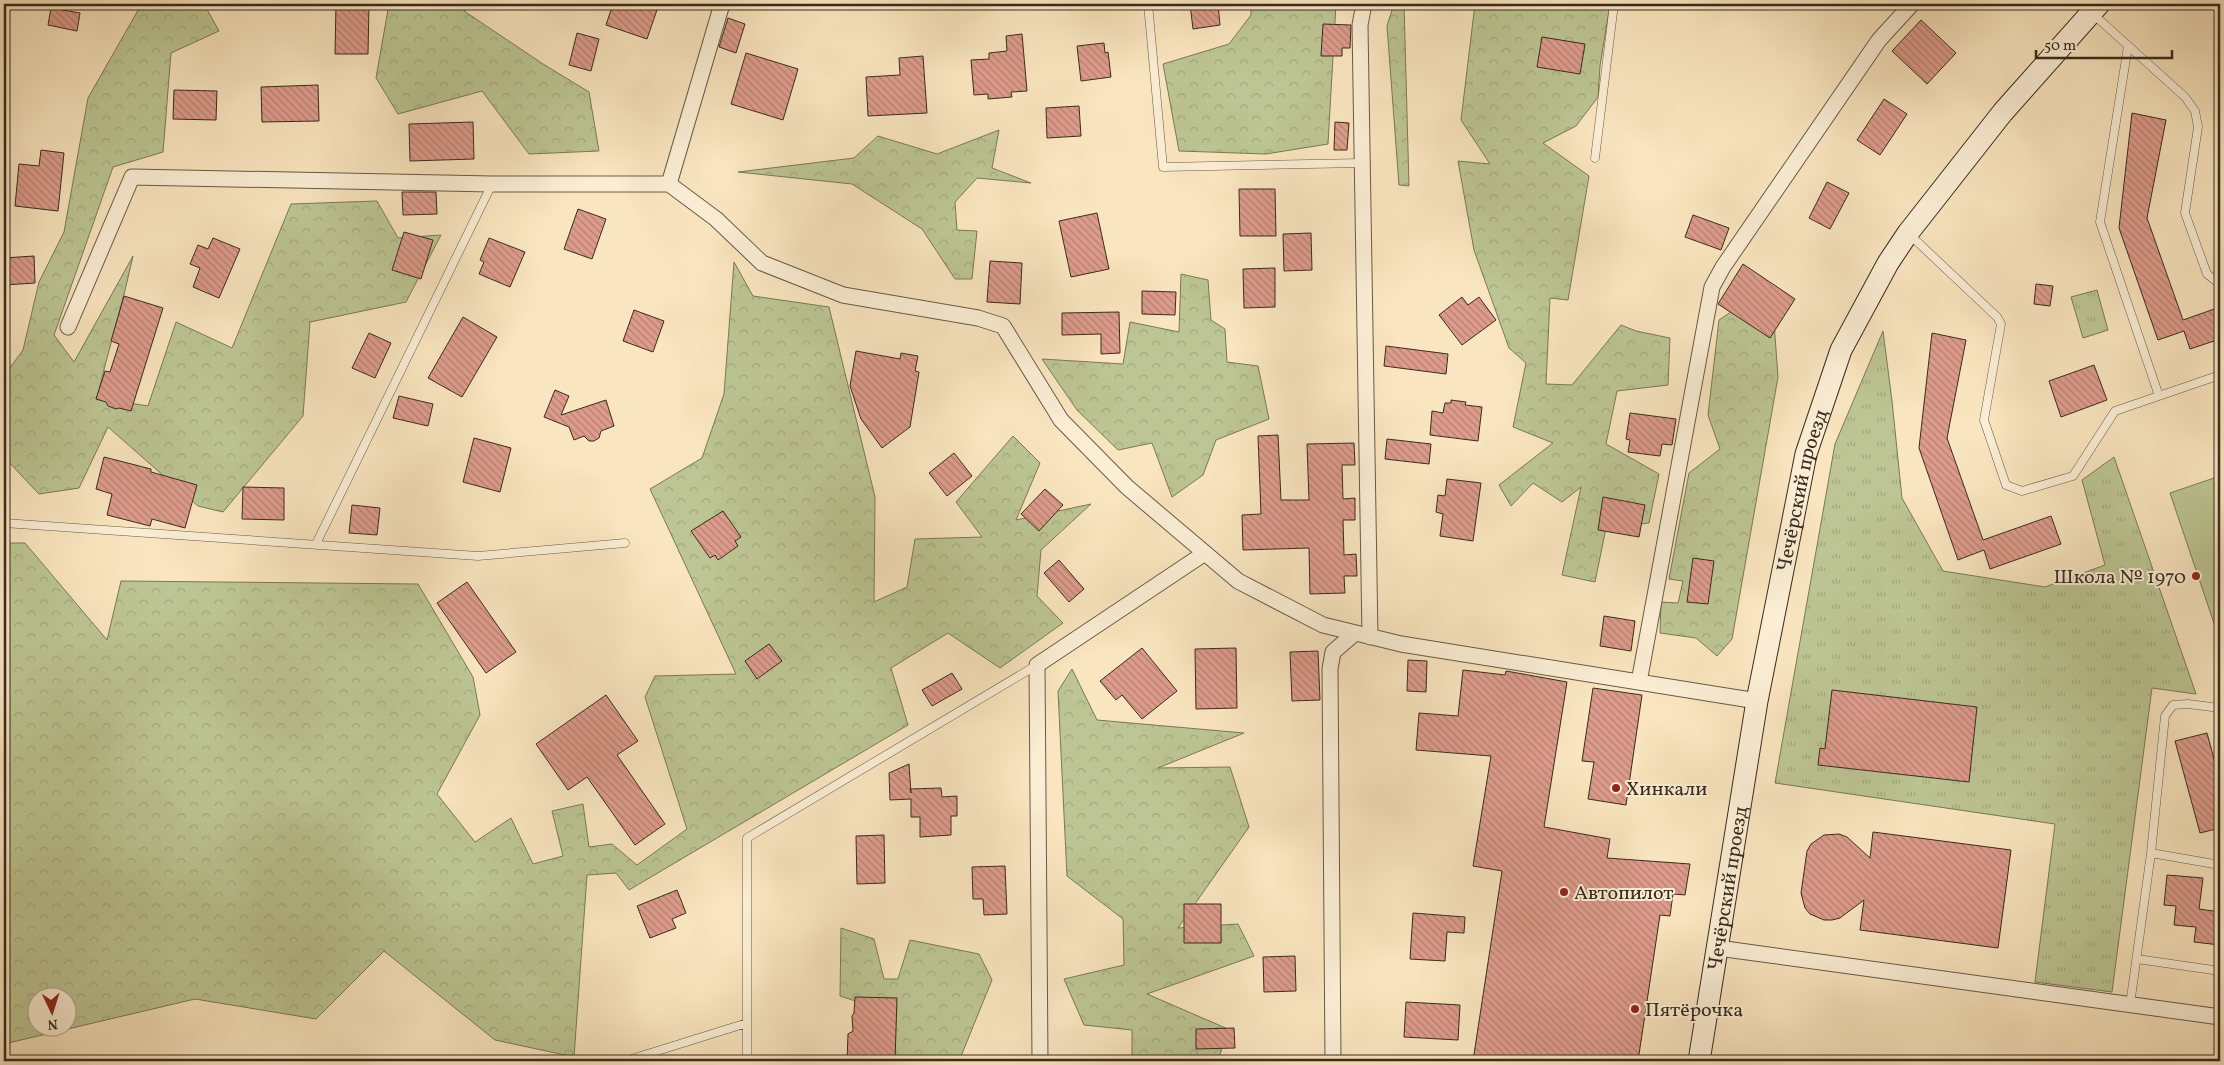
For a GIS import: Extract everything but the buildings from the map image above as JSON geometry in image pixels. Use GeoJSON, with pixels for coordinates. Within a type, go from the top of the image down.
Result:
{"type":"FeatureCollection","features":[{"type":"Feature","properties":{"kind":"main road","name":"Чечёрский проезд"},"geometry":{"type":"LineString","coordinates":[[1699,1061],[1757,701],[1806,454],[1841,350],[1888,263],[1908,233],[2003,112],[2095,8]]}},
{"type":"Feature","properties":{"kind":"street"},"geometry":{"type":"LineString","coordinates":[[669,184],[722,4]]}},
{"type":"Feature","properties":{"kind":"street"},"geometry":{"type":"LineString","coordinates":[[1364,4],[1360,25],[1370,637]]}},
{"type":"Feature","properties":{"kind":"street"},"geometry":{"type":"LineString","coordinates":[[1639,682],[1712,287],[1723,266],[1878,40],[1912,4]]}},
{"type":"Feature","properties":{"kind":"street"},"geometry":{"type":"LineString","coordinates":[[68,326],[132,177],[492,184],[669,184],[716,219],[762,263],[843,295],[978,318],[1003,326],[1060,420],[1127,487],[1238,581],[1323,626],[1401,644],[1757,701]]}},
{"type":"Feature","properties":{"kind":"street"},"geometry":{"type":"LineString","coordinates":[[1040,1061],[1037,665],[1205,553]]}},
{"type":"Feature","properties":{"kind":"street"},"geometry":{"type":"LineString","coordinates":[[1333,1061],[1330,669],[1333,652],[1355,633]]}},
{"type":"Feature","properties":{"kind":"street"},"geometry":{"type":"LineString","coordinates":[[1718,948],[2220,1017]]}},
{"type":"Feature","properties":{"kind":"lane"},"geometry":{"type":"LineString","coordinates":[[1148,4],[1163,167],[1362,163]]}},
{"type":"Feature","properties":{"kind":"lane"},"geometry":{"type":"LineString","coordinates":[[1595,158],[1614,4]]}},
{"type":"Feature","properties":{"kind":"lane"},"geometry":{"type":"LineString","coordinates":[[2095,8],[2128,46],[2185,97],[2195,111],[2198,127],[2185,213],[2207,274],[2217,282],[2220,282]]}},
{"type":"Feature","properties":{"kind":"lane"},"geometry":{"type":"LineString","coordinates":[[2128,46],[2100,222],[2159,396]]}},
{"type":"Feature","properties":{"kind":"lane"},"geometry":{"type":"LineString","coordinates":[[316,544],[492,184]]}},
{"type":"Feature","properties":{"kind":"lane"},"geometry":{"type":"LineString","coordinates":[[1908,233],[1997,317],[2001,324],[1984,420],[2006,485],[2022,491],[2072,476],[2115,411],[2220,375]]}},
{"type":"Feature","properties":{"kind":"lane"},"geometry":{"type":"LineString","coordinates":[[4,523],[478,556],[625,543]]}},
{"type":"Feature","properties":{"kind":"lane"},"geometry":{"type":"LineString","coordinates":[[747,1061],[747,838],[1037,665]]}},
{"type":"Feature","properties":{"kind":"lane"},"geometry":{"type":"LineString","coordinates":[[2130,1004],[2151,853],[2164,716],[2172,705],[2188,704],[2220,708]]}},
{"type":"Feature","properties":{"kind":"lane"},"geometry":{"type":"LineString","coordinates":[[2151,853],[2220,865]]}},
{"type":"Feature","properties":{"kind":"lane"},"geometry":{"type":"LineString","coordinates":[[2137,959],[2220,970]]}},
{"type":"Feature","properties":{"kind":"lane"},"geometry":{"type":"LineString","coordinates":[[626,1061],[747,1023]]}},
{"type":"Feature","properties":{"kind":"green space"},"geometry":{"type":"Polygon","coordinates":[[[204,4],[219,31],[171,53],[163,152],[113,167],[54,335],[74,362],[133,256],[97,398],[148,406],[176,322],[232,348],[291,204],[377,201],[398,238],[441,235],[406,302],[310,322],[303,416],[223,512],[198,506],[108,427],[79,488],[39,494],[4,457],[4,376],[23,350],[39,282],[64,232],[88,98],[141,5],[204,4]]]}},
{"type":"Feature","properties":{"kind":"green space"},"geometry":{"type":"Polygon","coordinates":[[[389,4],[473,4],[464,11],[543,64],[589,92],[599,151],[529,154],[482,91],[398,114],[376,78],[389,4]]]}},
{"type":"Feature","properties":{"kind":"green space"},"geometry":{"type":"Polygon","coordinates":[[[1251,4],[1336,4],[1328,144],[1266,154],[1179,151],[1163,64],[1229,44],[1251,15],[1251,4]]]}},
{"type":"Feature","properties":{"kind":"green space"},"geometry":{"type":"Polygon","coordinates":[[[1394,4],[1404,4],[1409,186],[1399,185],[1387,26],[1394,4]]]}},
{"type":"Feature","properties":{"kind":"green space"},"geometry":{"type":"Polygon","coordinates":[[[1475,4],[1610,4],[1600,66],[1598,97],[1576,126],[1543,143],[1589,176],[1568,300],[1550,298],[1546,384],[1572,385],[1621,325],[1636,331],[1670,338],[1668,385],[1617,391],[1606,444],[1659,474],[1649,523],[1606,528],[1595,582],[1562,575],[1581,487],[1562,502],[1533,483],[1511,506],[1499,485],[1553,443],[1513,427],[1526,363],[1509,348],[1474,250],[1458,161],[1490,164],[1461,120],[1475,4]]]}},
{"type":"Feature","properties":{"kind":"green space"},"geometry":{"type":"Polygon","coordinates":[[[999,130],[992,168],[1031,183],[977,178],[955,202],[957,230],[977,231],[972,279],[955,279],[922,229],[852,184],[738,172],[854,158],[878,136],[937,154],[999,130]]]}},
{"type":"Feature","properties":{"kind":"green space"},"geometry":{"type":"Polygon","coordinates":[[[734,262],[753,296],[829,307],[875,497],[874,602],[907,587],[915,539],[982,537],[956,502],[1013,436],[1040,463],[1016,520],[1091,504],[1041,550],[1037,596],[1063,623],[1000,668],[948,633],[891,668],[908,725],[629,890],[616,873],[587,875],[574,1057],[495,1040],[384,951],[316,1019],[195,999],[78,1027],[78,988],[28,988],[29,1038],[4,1044],[4,543],[25,543],[107,640],[121,581],[418,584],[473,677],[480,715],[437,794],[475,842],[511,818],[533,864],[563,856],[552,811],[583,804],[589,847],[612,844],[637,865],[687,829],[645,697],[655,676],[736,674],[650,489],[702,458],[724,394],[734,262]]]}},
{"type":"Feature","properties":{"kind":"green space"},"geometry":{"type":"Polygon","coordinates":[[[1181,274],[1208,280],[1211,320],[1225,329],[1227,362],[1258,366],[1269,419],[1216,440],[1203,475],[1172,497],[1152,443],[1118,450],[1077,410],[1042,359],[1123,364],[1130,322],[1179,332],[1181,274]]]}},
{"type":"Feature","properties":{"kind":"green space"},"geometry":{"type":"Polygon","coordinates":[[[2097,290],[2108,330],[2083,338],[2071,297],[2097,290]]]}},
{"type":"Feature","properties":{"kind":"green space"},"geometry":{"type":"Polygon","coordinates":[[[1741,305],[1774,322],[1778,377],[1732,639],[1717,656],[1696,638],[1660,633],[1661,602],[1678,603],[1683,581],[1669,579],[1689,473],[1720,449],[1708,415],[1719,320],[1741,305]]]}},
{"type":"Feature","properties":{"kind":"green space"},"geometry":{"type":"Polygon","coordinates":[[[1883,331],[1902,498],[1943,571],[2045,587],[2105,565],[2082,480],[2114,457],[2196,694],[2152,688],[2112,992],[2035,982],[2055,824],[1775,783],[1835,444],[1883,331]]]}},
{"type":"Feature","properties":{"kind":"green space"},"geometry":{"type":"Polygon","coordinates":[[[2220,476],[2220,641],[2170,493],[2220,476]]]}},
{"type":"Feature","properties":{"kind":"green space"},"geometry":{"type":"Polygon","coordinates":[[[1072,669],[1097,720],[1244,733],[1158,768],[1230,767],[1249,827],[1178,928],[1238,924],[1254,956],[1147,994],[1228,1029],[1218,1061],[1132,1061],[1132,1030],[1084,1025],[1064,979],[1124,965],[1123,919],[1067,876],[1058,691],[1072,669]]]}},
{"type":"Feature","properties":{"kind":"green space"},"geometry":{"type":"Polygon","coordinates":[[[841,928],[874,939],[884,979],[898,979],[910,940],[979,954],[992,980],[959,1061],[906,1061],[904,1059],[881,1056],[880,1009],[840,996],[841,928]]]}},
{"type":"Feature","properties":{"kind":"place","name":"Школа № 1970"},"geometry":{"type":"Point","coordinates":[2196,576]}},
{"type":"Feature","properties":{"kind":"place","name":"Хинкали"},"geometry":{"type":"Point","coordinates":[1616,788]}},
{"type":"Feature","properties":{"kind":"place","name":"Автопилот"},"geometry":{"type":"Point","coordinates":[1564,892]}},
{"type":"Feature","properties":{"kind":"place","name":"Пятёрочка"},"geometry":{"type":"Point","coordinates":[1635,1009]}}]}
